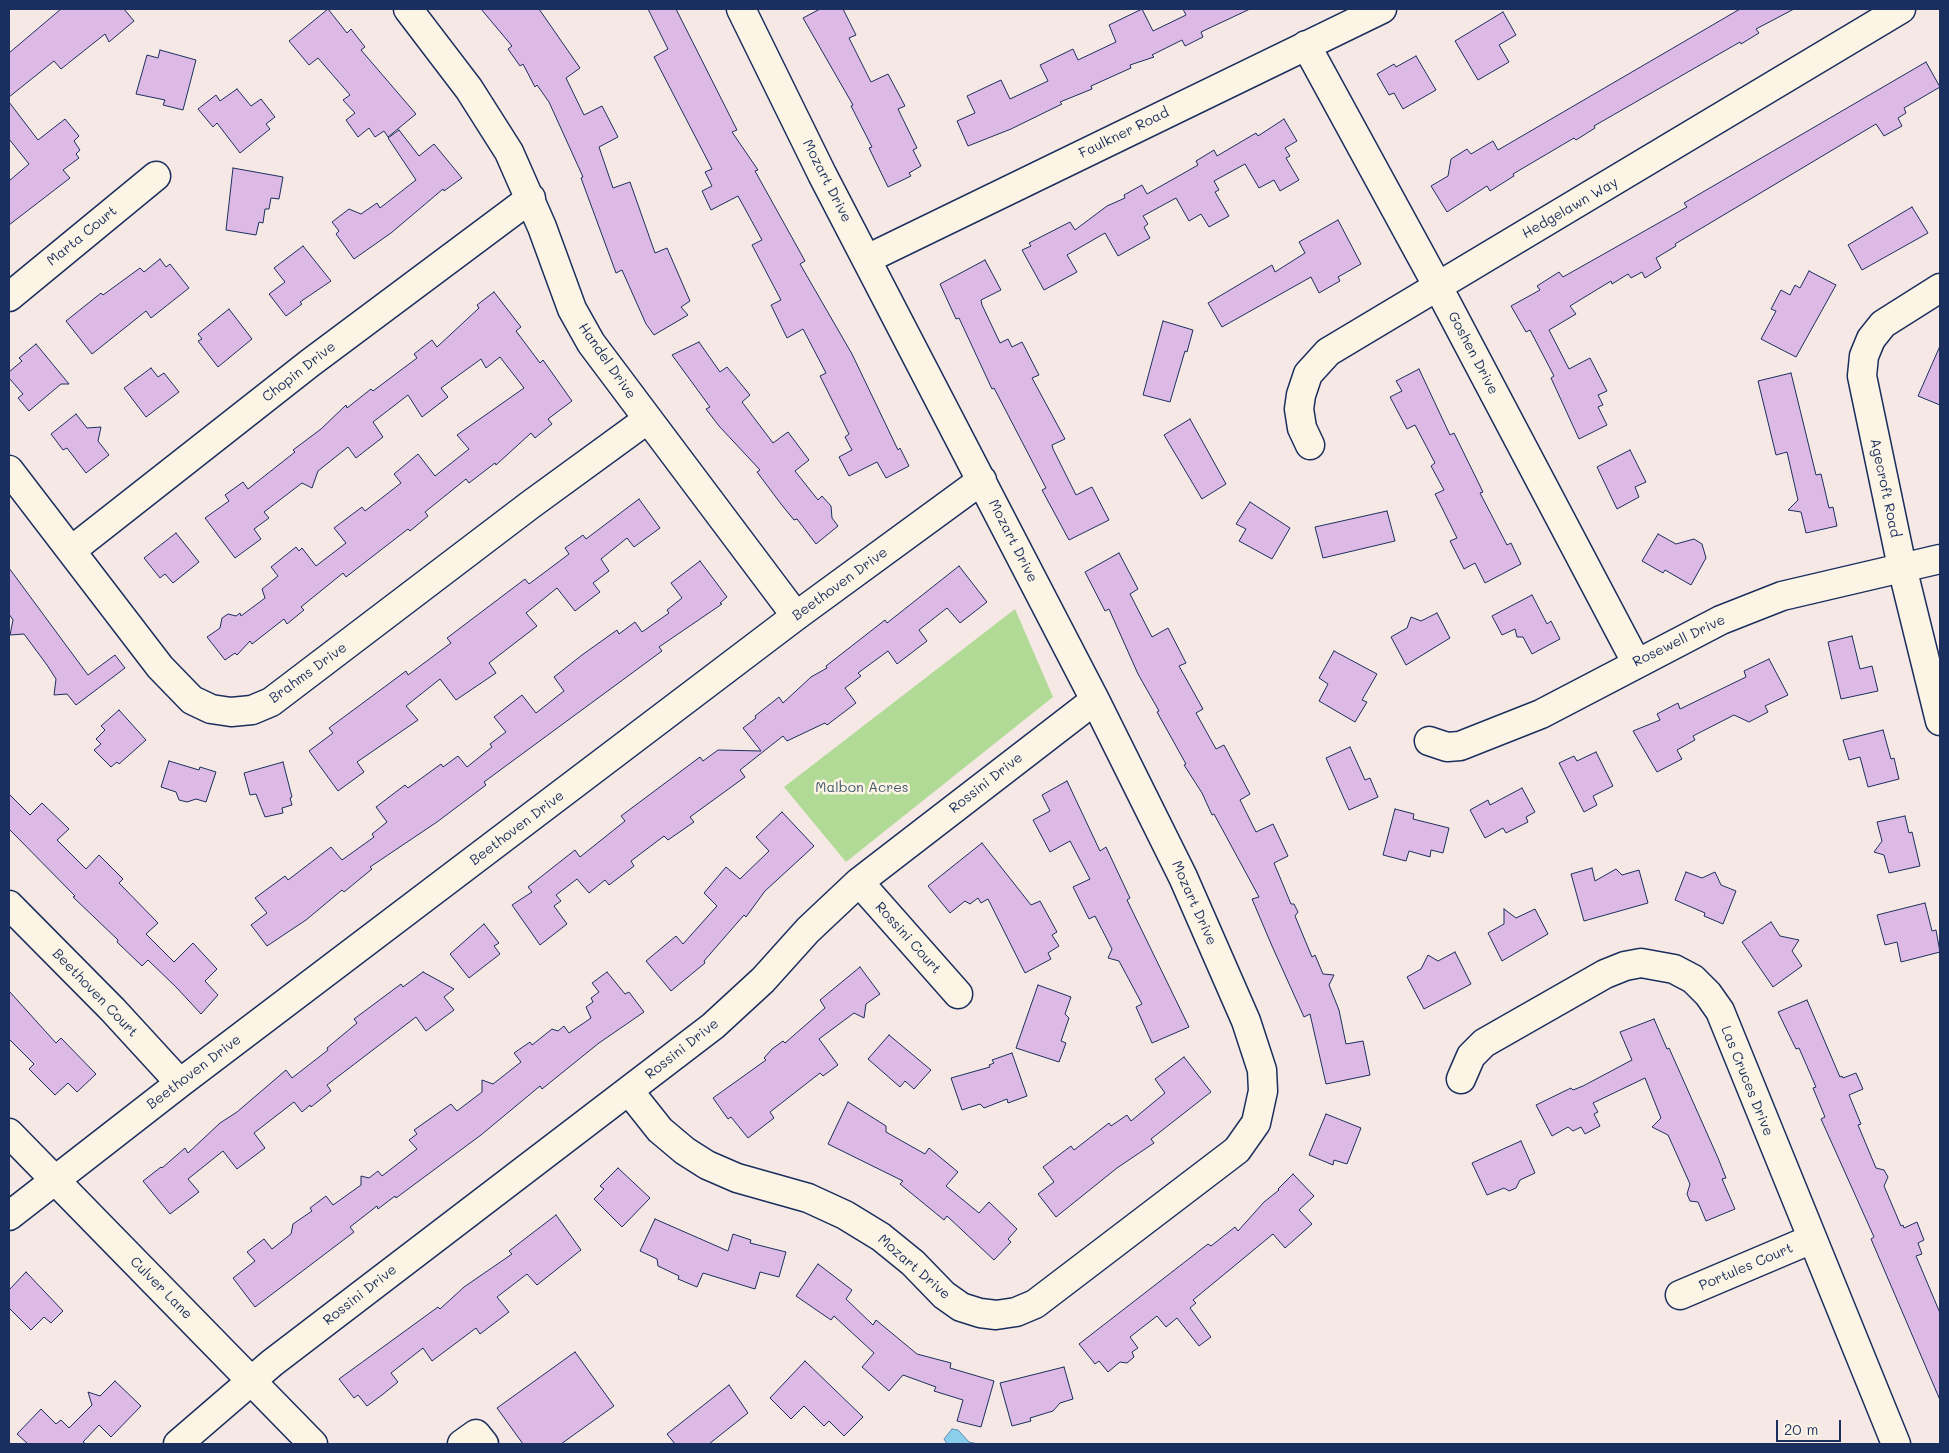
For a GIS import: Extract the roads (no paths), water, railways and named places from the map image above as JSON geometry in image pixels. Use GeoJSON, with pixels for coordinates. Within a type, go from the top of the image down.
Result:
{"type":"FeatureCollection","features":[{"type":"Feature","properties":{"kind":"street","name":"Handel Drive"},"geometry":{"type":"LineString","coordinates":[[408,9],[469,89],[509,152],[531,198],[572,309],[591,343],[796,616]]}},
{"type":"Feature","properties":{"kind":"street","name":"Mozart Drive"},"geometry":{"type":"LineString","coordinates":[[629,1091],[660,1130],[685,1151],[707,1165],[737,1178],[808,1198],[845,1215],[880,1237],[906,1258],[944,1296],[961,1306],[980,1313],[996,1315],[1016,1312],[1035,1304],[1237,1150],[1256,1123],[1264,1091],[1262,1070],[1246,1021],[1183,877],[1095,700],[822,174],[741,9]]}},
{"type":"Feature","properties":{"kind":"street","name":"Faulkner Road"},"geometry":{"type":"LineString","coordinates":[[867,258],[1306,44],[1382,9]]}},
{"type":"Feature","properties":{"kind":"street","name":"Hedgelawn Way"},"geometry":{"type":"LineString","coordinates":[[1310,445],[1302,428],[1299,410],[1301,394],[1308,374],[1328,352],[1437,285],[1629,174],[1901,9]]}},
{"type":"Feature","properties":{"kind":"street","name":"Goshen Drive"},"geometry":{"type":"LineString","coordinates":[[1306,44],[1437,285],[1636,662]]}},
{"type":"Feature","properties":{"kind":"street","name":"Marta Court"},"geometry":{"type":"LineString","coordinates":[[9,297],[156,176]]}},
{"type":"Feature","properties":{"kind":"street","name":"Chopin Drive"},"geometry":{"type":"LineString","coordinates":[[72,550],[310,363],[531,198]]}},
{"type":"Feature","properties":{"kind":"street","name":"Agecroft Road"},"geometry":{"type":"LineString","coordinates":[[1940,288],[1883,324],[1871,339],[1864,356],[1862,376],[1902,568],[1940,721]]}},
{"type":"Feature","properties":{"kind":"street","name":"Brahms Drive"},"geometry":{"type":"LineString","coordinates":[[9,470],[160,667],[192,700],[211,709],[231,712],[252,710],[271,702],[530,505],[648,420]]}},
{"type":"Feature","properties":{"kind":"street","name":"Beethoven Drive"},"geometry":{"type":"LineString","coordinates":[[9,1216],[54,1179],[796,616],[982,480]]}},
{"type":"Feature","properties":{"kind":"street","name":"Rosewell Drive"},"geometry":{"type":"LineString","coordinates":[[1429,740],[1447,747],[1460,746],[1541,714],[1636,662],[1721,620],[1782,596],[1940,559]]}},
{"type":"Feature","properties":{"kind":"street","name":"Rossini Drive"},"geometry":{"type":"LineString","coordinates":[[178,1444],[251,1379],[365,1290],[713,1026],[763,980],[808,930],[859,882],[1095,700]]}},
{"type":"Feature","properties":{"kind":"street","name":"Rossini Court"},"geometry":{"type":"LineString","coordinates":[[859,882],[958,994]]}},
{"type":"Feature","properties":{"kind":"street","name":"Beethoven Court"},"geometry":{"type":"LineString","coordinates":[[9,905],[113,1010],[180,1083]]}},
{"type":"Feature","properties":{"kind":"street","name":"Las Cruces Drive"},"geometry":{"type":"LineString","coordinates":[[1461,1078],[1471,1056],[1484,1043],[1605,974],[1625,966],[1642,963],[1674,969],[1693,979],[1708,994],[1720,1011],[1896,1444]]}},
{"type":"Feature","properties":{"kind":"street","name":"Culver Lane"},"geometry":{"type":"LineString","coordinates":[[9,1133],[313,1444]]}},
{"type":"Feature","properties":{"kind":"street","name":"Portules Court"},"geometry":{"type":"LineString","coordinates":[[1680,1295],[1812,1239]]}},
{"type":"Feature","properties":{"kind":"street"},"geometry":{"type":"LineString","coordinates":[[462,1444],[476,1434],[484,1444]]}},
{"type":"Feature","properties":{"kind":"water"},"geometry":{"type":"Polygon","coordinates":[[[952,1429],[958,1430],[969,1442],[978,1444],[947,1444],[944,1439],[952,1429]]]}},
{"type":"Feature","properties":{"kind":"park label","name":"Malbon Acres"},"geometry":{"type":"Point","coordinates":[862,788]}}]}
